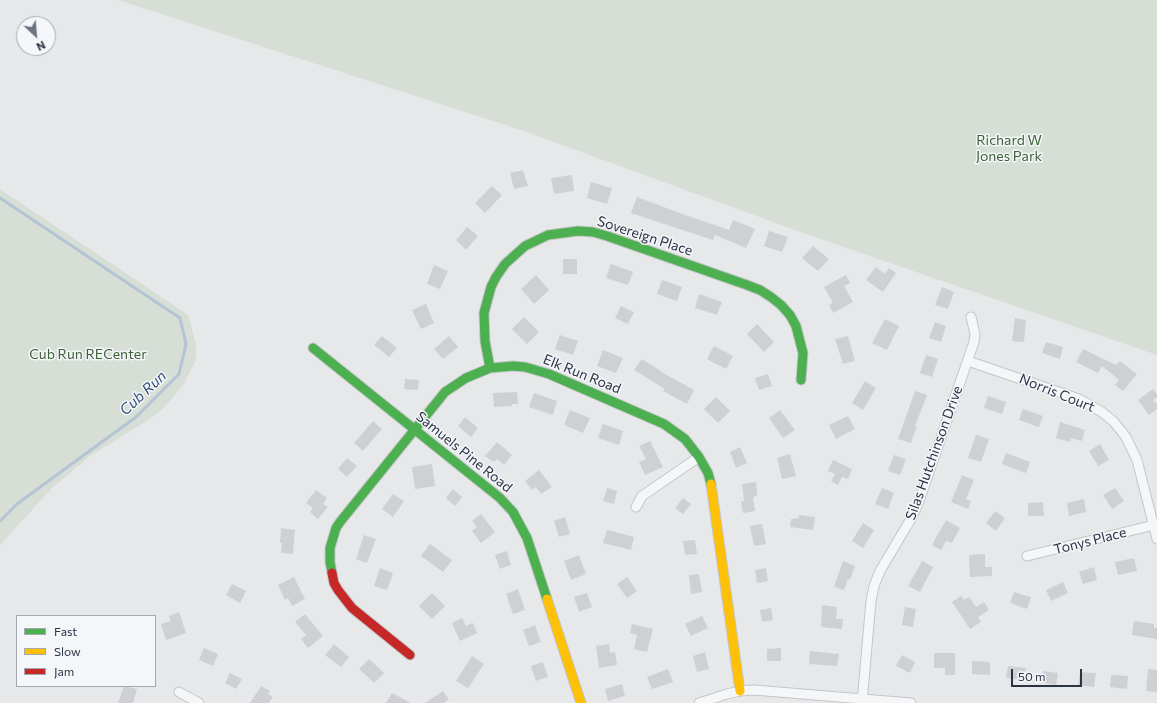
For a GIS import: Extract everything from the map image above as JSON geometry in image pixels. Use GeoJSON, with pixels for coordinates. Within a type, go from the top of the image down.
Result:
{"type":"FeatureCollection","features":[{"type":"Feature","properties":{"kind":"street","name":"Sovereign Place"},"geometry":{"type":"LineString","coordinates":[[490,368],[485,341],[484,313],[491,287],[496,277],[505,264],[516,253],[534,241],[548,235],[578,231],[593,232],[608,236],[747,285],[760,290],[771,297],[790,315],[796,326],[803,353],[801,380]]}},
{"type":"Feature","properties":{"kind":"street","name":"Silas Hutchinson Drive"},"geometry":{"type":"LineString","coordinates":[[862,701],[871,601],[874,586],[880,571],[918,504],[974,342],[975,334],[971,317]]}},
{"type":"Feature","properties":{"kind":"street","name":"Samuels Pine Road"},"geometry":{"type":"LineString","coordinates":[[313,348],[500,498],[519,520],[527,538],[581,703]]}},
{"type":"Feature","properties":{"kind":"street","name":"Norris Court"},"geometry":{"type":"LineString","coordinates":[[968,361],[1079,399],[1102,412],[1113,421],[1126,437],[1137,460],[1157,539]]}},
{"type":"Feature","properties":{"kind":"street","name":"Elk Run Road"},"geometry":{"type":"LineString","coordinates":[[410,655],[346,603],[334,583],[330,562],[332,542],[340,522],[437,401],[452,386],[466,378],[490,368],[512,366],[525,367],[549,374],[664,424],[685,440],[699,457],[710,478],[714,495],[740,691]]}},
{"type":"Feature","properties":{"kind":"street"},"geometry":{"type":"LineString","coordinates":[[636,508],[642,496],[699,457]]}},
{"type":"Feature","properties":{"kind":"street","name":"Tonys Place"},"geometry":{"type":"LineString","coordinates":[[1027,556],[1154,525]]}},
{"type":"Feature","properties":{"kind":"street"},"geometry":{"type":"LineString","coordinates":[[698,703],[740,691],[754,690],[862,701],[911,703]]}},
{"type":"Feature","properties":{"kind":"street"},"geometry":{"type":"LineString","coordinates":[[179,692],[199,703]]}},
{"type":"Feature","properties":{"kind":"green space","name":"Richard W Jones Park"},"geometry":{"type":"Polygon","coordinates":[[[118,0],[1157,0],[1157,355],[806,234],[521,130],[118,0]]]}},
{"type":"Feature","properties":{"kind":"green space","name":"Cub Run RECenter"},"geometry":{"type":"Polygon","coordinates":[[[0,189],[188,315],[196,344],[196,360],[183,385],[161,411],[90,456],[52,488],[0,545],[0,189]]]}},
{"type":"Feature","properties":{"kind":"building"},"geometry":{"type":"Polygon","coordinates":[[[523,170],[528,186],[514,189],[510,173],[523,170]]]}},
{"type":"Feature","properties":{"kind":"building"},"geometry":{"type":"Polygon","coordinates":[[[572,175],[574,191],[554,194],[551,178],[572,175]]]}},
{"type":"Feature","properties":{"kind":"building"},"geometry":{"type":"Polygon","coordinates":[[[591,182],[612,188],[607,204],[587,198],[591,182]]]}},
{"type":"Feature","properties":{"kind":"building"},"geometry":{"type":"Polygon","coordinates":[[[492,186],[502,195],[485,213],[475,203],[492,186]]]}},
{"type":"Feature","properties":{"kind":"building"},"geometry":{"type":"Polygon","coordinates":[[[637,197],[729,230],[733,220],[755,229],[746,248],[715,235],[713,240],[631,213],[637,197]]]}},
{"type":"Feature","properties":{"kind":"building"},"geometry":{"type":"Polygon","coordinates":[[[467,227],[478,236],[466,250],[456,240],[467,227]]]}},
{"type":"Feature","properties":{"kind":"building"},"geometry":{"type":"Polygon","coordinates":[[[769,231],[788,237],[782,252],[764,246],[769,231]]]}},
{"type":"Feature","properties":{"kind":"building"},"geometry":{"type":"Polygon","coordinates":[[[813,246],[829,259],[818,271],[802,258],[813,246]]]}},
{"type":"Feature","properties":{"kind":"building"},"geometry":{"type":"Polygon","coordinates":[[[563,259],[577,259],[577,274],[563,274],[563,259]]]}},
{"type":"Feature","properties":{"kind":"building"},"geometry":{"type":"Polygon","coordinates":[[[611,264],[633,272],[628,285],[606,278],[611,264]]]}},
{"type":"Feature","properties":{"kind":"building"},"geometry":{"type":"Polygon","coordinates":[[[434,265],[448,271],[440,289],[427,284],[434,265]]]}},
{"type":"Feature","properties":{"kind":"building"},"geometry":{"type":"Polygon","coordinates":[[[876,267],[885,274],[889,268],[896,273],[883,292],[866,280],[876,267]]]}},
{"type":"Feature","properties":{"kind":"building"},"geometry":{"type":"Polygon","coordinates":[[[536,275],[549,290],[534,304],[521,289],[536,275]]]}},
{"type":"Feature","properties":{"kind":"building"},"geometry":{"type":"Polygon","coordinates":[[[846,275],[850,283],[844,286],[853,302],[833,313],[829,305],[833,303],[824,287],[846,275]]]}},
{"type":"Feature","properties":{"kind":"building"},"geometry":{"type":"Polygon","coordinates":[[[662,280],[682,287],[677,301],[657,294],[662,280]]]}},
{"type":"Feature","properties":{"kind":"building"},"geometry":{"type":"Polygon","coordinates":[[[942,287],[954,292],[948,309],[935,305],[942,287]]]}},
{"type":"Feature","properties":{"kind":"building"},"geometry":{"type":"Polygon","coordinates":[[[699,294],[722,302],[717,315],[695,308],[699,294]]]}},
{"type":"Feature","properties":{"kind":"building"},"geometry":{"type":"Polygon","coordinates":[[[426,304],[434,323],[421,329],[412,310],[426,304]]]}},
{"type":"Feature","properties":{"kind":"building"},"geometry":{"type":"Polygon","coordinates":[[[621,306],[634,312],[628,324],[615,318],[621,306]]]}},
{"type":"Feature","properties":{"kind":"building"},"geometry":{"type":"Polygon","coordinates":[[[524,317],[539,332],[527,344],[512,329],[524,317]]]}},
{"type":"Feature","properties":{"kind":"building"},"geometry":{"type":"Polygon","coordinates":[[[1015,318],[1026,320],[1024,342],[1012,341],[1015,318]]]}},
{"type":"Feature","properties":{"kind":"building"},"geometry":{"type":"Polygon","coordinates":[[[885,319],[899,326],[887,350],[872,343],[885,319]]]}},
{"type":"Feature","properties":{"kind":"building"},"geometry":{"type":"Polygon","coordinates":[[[935,322],[946,326],[941,342],[929,338],[935,322]]]}},
{"type":"Feature","properties":{"kind":"building"},"geometry":{"type":"Polygon","coordinates":[[[757,324],[774,342],[764,352],[747,334],[757,324]]]}},
{"type":"Feature","properties":{"kind":"building"},"geometry":{"type":"Polygon","coordinates":[[[560,335],[578,341],[573,355],[555,349],[560,335]]]}},
{"type":"Feature","properties":{"kind":"building"},"geometry":{"type":"Polygon","coordinates":[[[382,336],[397,348],[389,357],[374,345],[382,336]]]}},
{"type":"Feature","properties":{"kind":"building"},"geometry":{"type":"Polygon","coordinates":[[[449,336],[458,347],[443,359],[434,349],[449,336]]]}},
{"type":"Feature","properties":{"kind":"building"},"geometry":{"type":"Polygon","coordinates":[[[848,336],[855,361],[843,364],[835,339],[848,336]]]}},
{"type":"Feature","properties":{"kind":"building"},"geometry":{"type":"Polygon","coordinates":[[[1046,342],[1063,347],[1060,359],[1042,353],[1046,342]]]}},
{"type":"Feature","properties":{"kind":"building"},"geometry":{"type":"Polygon","coordinates":[[[714,346],[733,356],[726,369],[707,359],[714,346]]]}},
{"type":"Feature","properties":{"kind":"building"},"geometry":{"type":"Polygon","coordinates":[[[1083,349],[1116,365],[1120,361],[1137,374],[1123,391],[1115,385],[1119,380],[1102,366],[1098,373],[1076,362],[1083,349]]]}},
{"type":"Feature","properties":{"kind":"building"},"geometry":{"type":"Polygon","coordinates":[[[603,350],[623,358],[616,373],[597,366],[603,350]]]}},
{"type":"Feature","properties":{"kind":"building"},"geometry":{"type":"Polygon","coordinates":[[[926,355],[938,359],[932,377],[920,373],[926,355]]]}},
{"type":"Feature","properties":{"kind":"building"},"geometry":{"type":"Polygon","coordinates":[[[642,359],[661,372],[694,390],[687,404],[663,391],[665,389],[634,370],[642,359]]]}},
{"type":"Feature","properties":{"kind":"building"},"geometry":{"type":"Polygon","coordinates":[[[768,374],[772,386],[759,390],[755,378],[768,374]]]}},
{"type":"Feature","properties":{"kind":"building"},"geometry":{"type":"Polygon","coordinates":[[[405,379],[419,380],[418,390],[404,389],[405,379]]]}},
{"type":"Feature","properties":{"kind":"building"},"geometry":{"type":"Polygon","coordinates":[[[865,381],[876,388],[863,410],[852,403],[865,381]]]}},
{"type":"Feature","properties":{"kind":"building"},"geometry":{"type":"Polygon","coordinates":[[[1153,389],[1157,394],[1157,397],[1153,400],[1157,404],[1157,409],[1149,415],[1138,400],[1153,389]]]}},
{"type":"Feature","properties":{"kind":"building"},"geometry":{"type":"Polygon","coordinates":[[[915,391],[927,395],[915,426],[917,426],[911,443],[898,439],[915,391]]]}},
{"type":"Feature","properties":{"kind":"building"},"geometry":{"type":"Polygon","coordinates":[[[517,392],[518,404],[512,404],[512,406],[494,407],[493,393],[517,392]]]}},
{"type":"Feature","properties":{"kind":"building"},"geometry":{"type":"Polygon","coordinates":[[[534,393],[557,401],[553,415],[529,407],[534,393]]]}},
{"type":"Feature","properties":{"kind":"building"},"geometry":{"type":"Polygon","coordinates":[[[988,396],[1006,402],[1002,414],[984,408],[988,396]]]}},
{"type":"Feature","properties":{"kind":"building"},"geometry":{"type":"Polygon","coordinates":[[[716,397],[730,411],[718,423],[704,409],[716,397]]]}},
{"type":"Feature","properties":{"kind":"building"},"geometry":{"type":"Polygon","coordinates":[[[1023,409],[1043,416],[1039,427],[1019,420],[1023,409]]]}},
{"type":"Feature","properties":{"kind":"building"},"geometry":{"type":"Polygon","coordinates":[[[570,410],[590,418],[583,433],[564,425],[570,410]]]}},
{"type":"Feature","properties":{"kind":"building"},"geometry":{"type":"Polygon","coordinates":[[[780,410],[795,430],[783,438],[769,418],[780,410]]]}},
{"type":"Feature","properties":{"kind":"building"},"geometry":{"type":"Polygon","coordinates":[[[848,416],[855,429],[836,439],[829,425],[848,416]]]}},
{"type":"Feature","properties":{"kind":"building"},"geometry":{"type":"Polygon","coordinates":[[[465,417],[478,428],[471,437],[458,426],[465,417]]]}},
{"type":"Feature","properties":{"kind":"building"},"geometry":{"type":"Polygon","coordinates":[[[373,421],[382,429],[363,451],[354,443],[373,421]]]}},
{"type":"Feature","properties":{"kind":"building"},"geometry":{"type":"Polygon","coordinates":[[[1060,422],[1085,430],[1082,441],[1071,438],[1070,442],[1056,438],[1060,422]]]}},
{"type":"Feature","properties":{"kind":"building"},"geometry":{"type":"Polygon","coordinates":[[[603,424],[623,431],[619,445],[598,438],[603,424]]]}},
{"type":"Feature","properties":{"kind":"building"},"geometry":{"type":"Polygon","coordinates":[[[976,435],[989,439],[981,462],[968,458],[976,435]]]}},
{"type":"Feature","properties":{"kind":"building"},"geometry":{"type":"Polygon","coordinates":[[[650,441],[663,467],[645,475],[639,462],[646,459],[639,446],[650,441]]]}},
{"type":"Feature","properties":{"kind":"building"},"geometry":{"type":"Polygon","coordinates":[[[497,442],[512,455],[504,465],[497,459],[494,462],[485,456],[497,442]]]}},
{"type":"Feature","properties":{"kind":"building"},"geometry":{"type":"Polygon","coordinates":[[[1100,444],[1109,460],[1098,466],[1089,451],[1100,444]]]}},
{"type":"Feature","properties":{"kind":"building"},"geometry":{"type":"Polygon","coordinates":[[[740,447],[747,463],[736,468],[730,452],[740,447]]]}},
{"type":"Feature","properties":{"kind":"building"},"geometry":{"type":"Polygon","coordinates":[[[1006,453],[1030,462],[1026,473],[1002,464],[1006,453]]]}},
{"type":"Feature","properties":{"kind":"building"},"geometry":{"type":"Polygon","coordinates":[[[790,454],[796,476],[782,479],[777,458],[790,454]]]}},
{"type":"Feature","properties":{"kind":"building"},"geometry":{"type":"Polygon","coordinates":[[[894,455],[906,459],[900,475],[888,471],[894,455]]]}},
{"type":"Feature","properties":{"kind":"building"},"geometry":{"type":"Polygon","coordinates":[[[347,458],[357,466],[347,477],[338,469],[347,458]]]}},
{"type":"Feature","properties":{"kind":"building"},"geometry":{"type":"Polygon","coordinates":[[[833,460],[852,469],[848,479],[842,477],[838,485],[831,481],[835,474],[828,471],[833,460]]]}},
{"type":"Feature","properties":{"kind":"building"},"geometry":{"type":"Polygon","coordinates":[[[432,464],[435,486],[415,489],[412,467],[432,464]]]}},
{"type":"Feature","properties":{"kind":"building"},"geometry":{"type":"Polygon","coordinates":[[[539,470],[552,487],[541,494],[536,487],[532,490],[525,481],[539,470]]]}},
{"type":"Feature","properties":{"kind":"building"},"geometry":{"type":"Polygon","coordinates":[[[962,475],[974,480],[966,499],[971,501],[968,509],[951,502],[962,475]]]}},
{"type":"Feature","properties":{"kind":"building"},"geometry":{"type":"Polygon","coordinates":[[[756,482],[757,496],[753,497],[755,511],[743,513],[741,501],[744,501],[742,484],[756,482]]]}},
{"type":"Feature","properties":{"kind":"building"},"geometry":{"type":"Polygon","coordinates":[[[607,488],[617,491],[614,504],[603,501],[607,488]]]}},
{"type":"Feature","properties":{"kind":"building"},"geometry":{"type":"Polygon","coordinates":[[[882,488],[894,493],[888,509],[875,504],[882,488]]]}},
{"type":"Feature","properties":{"kind":"building"},"geometry":{"type":"Polygon","coordinates":[[[1115,488],[1124,501],[1112,509],[1103,495],[1115,488]]]}},
{"type":"Feature","properties":{"kind":"building"},"geometry":{"type":"Polygon","coordinates":[[[453,489],[462,497],[455,506],[446,498],[453,489]]]}},
{"type":"Feature","properties":{"kind":"building"},"geometry":{"type":"Polygon","coordinates":[[[316,490],[327,498],[323,504],[328,507],[318,519],[310,512],[313,508],[306,503],[316,490]]]}},
{"type":"Feature","properties":{"kind":"building"},"geometry":{"type":"Polygon","coordinates":[[[393,494],[404,501],[393,517],[382,509],[393,494]]]}},
{"type":"Feature","properties":{"kind":"building"},"geometry":{"type":"Polygon","coordinates":[[[683,498],[691,504],[683,514],[675,508],[683,498]]]}},
{"type":"Feature","properties":{"kind":"building"},"geometry":{"type":"Polygon","coordinates":[[[1084,499],[1086,512],[1069,516],[1067,503],[1084,499]]]}},
{"type":"Feature","properties":{"kind":"building"},"geometry":{"type":"Polygon","coordinates":[[[1043,502],[1044,516],[1028,516],[1028,503],[1043,502]]]}},
{"type":"Feature","properties":{"kind":"building"},"geometry":{"type":"Polygon","coordinates":[[[995,511],[1005,518],[996,531],[986,523],[995,511]]]}},
{"type":"Feature","properties":{"kind":"building"},"geometry":{"type":"Polygon","coordinates":[[[481,514],[495,532],[481,543],[472,531],[477,527],[472,521],[481,514]]]}},
{"type":"Feature","properties":{"kind":"building"},"geometry":{"type":"Polygon","coordinates":[[[799,515],[815,517],[813,530],[790,527],[791,519],[799,518],[799,515]]]}},
{"type":"Feature","properties":{"kind":"building"},"geometry":{"type":"Polygon","coordinates":[[[565,517],[570,534],[559,537],[554,521],[565,517]]]}},
{"type":"Feature","properties":{"kind":"building"},"geometry":{"type":"Polygon","coordinates":[[[946,520],[960,528],[952,543],[946,541],[941,550],[932,545],[946,520]]]}},
{"type":"Feature","properties":{"kind":"building"},"geometry":{"type":"Polygon","coordinates":[[[863,523],[874,530],[863,548],[852,541],[863,523]]]}},
{"type":"Feature","properties":{"kind":"building"},"geometry":{"type":"Polygon","coordinates":[[[762,524],[766,544],[754,546],[750,526],[762,524]]]}},
{"type":"Feature","properties":{"kind":"building"},"geometry":{"type":"Polygon","coordinates":[[[281,528],[295,530],[293,554],[281,553],[281,528]]]}},
{"type":"Feature","properties":{"kind":"building"},"geometry":{"type":"Polygon","coordinates":[[[607,530],[634,537],[631,550],[603,543],[607,530]]]}},
{"type":"Feature","properties":{"kind":"building"},"geometry":{"type":"Polygon","coordinates":[[[364,535],[376,539],[367,563],[356,559],[364,535]]]}},
{"type":"Feature","properties":{"kind":"building"},"geometry":{"type":"Polygon","coordinates":[[[695,540],[697,554],[685,555],[683,541],[695,540]]]}},
{"type":"Feature","properties":{"kind":"building"},"geometry":{"type":"Polygon","coordinates":[[[430,544],[452,560],[443,572],[421,556],[430,544]]]}},
{"type":"Feature","properties":{"kind":"building"},"geometry":{"type":"Polygon","coordinates":[[[507,551],[511,565],[500,569],[495,555],[507,551]]]}},
{"type":"Feature","properties":{"kind":"building"},"geometry":{"type":"Polygon","coordinates":[[[985,554],[985,567],[992,567],[992,576],[970,577],[969,555],[985,554]]]}},
{"type":"Feature","properties":{"kind":"building"},"geometry":{"type":"Polygon","coordinates":[[[579,555],[586,574],[571,580],[564,561],[579,555]]]}},
{"type":"Feature","properties":{"kind":"building"},"geometry":{"type":"Polygon","coordinates":[[[1134,558],[1137,571],[1118,575],[1115,562],[1134,558]]]}},
{"type":"Feature","properties":{"kind":"building"},"geometry":{"type":"Polygon","coordinates":[[[843,561],[855,566],[850,580],[848,579],[844,590],[834,587],[843,561]]]}},
{"type":"Feature","properties":{"kind":"building"},"geometry":{"type":"Polygon","coordinates":[[[922,561],[933,567],[920,592],[908,586],[922,561]]]}},
{"type":"Feature","properties":{"kind":"building"},"geometry":{"type":"Polygon","coordinates":[[[1094,567],[1097,580],[1083,584],[1079,572],[1094,567]]]}},
{"type":"Feature","properties":{"kind":"building"},"geometry":{"type":"Polygon","coordinates":[[[380,568],[393,573],[387,590],[374,586],[380,568]]]}},
{"type":"Feature","properties":{"kind":"building"},"geometry":{"type":"Polygon","coordinates":[[[766,568],[768,581],[757,583],[755,570],[766,568]]]}},
{"type":"Feature","properties":{"kind":"building"},"geometry":{"type":"Polygon","coordinates":[[[699,574],[702,592],[691,594],[689,575],[699,574]]]}},
{"type":"Feature","properties":{"kind":"building"},"geometry":{"type":"Polygon","coordinates":[[[294,577],[305,599],[292,606],[288,598],[285,600],[278,585],[294,577]]]}},
{"type":"Feature","properties":{"kind":"building"},"geometry":{"type":"Polygon","coordinates":[[[627,577],[637,591],[627,598],[617,584],[627,577]]]}},
{"type":"Feature","properties":{"kind":"building"},"geometry":{"type":"Polygon","coordinates":[[[1063,582],[1068,593],[1051,601],[1046,590],[1063,582]]]}},
{"type":"Feature","properties":{"kind":"building"},"geometry":{"type":"Polygon","coordinates":[[[232,584],[246,591],[240,603],[226,595],[232,584]]]}},
{"type":"Feature","properties":{"kind":"building"},"geometry":{"type":"Polygon","coordinates":[[[518,589],[525,610],[513,614],[506,594],[518,589]]]}},
{"type":"Feature","properties":{"kind":"building"},"geometry":{"type":"Polygon","coordinates":[[[1014,592],[1031,597],[1027,609],[1010,603],[1014,592]]]}},
{"type":"Feature","properties":{"kind":"building"},"geometry":{"type":"Polygon","coordinates":[[[432,593],[445,606],[432,619],[419,606],[432,593]]]}},
{"type":"Feature","properties":{"kind":"building"},"geometry":{"type":"Polygon","coordinates":[[[587,593],[592,607],[579,612],[574,597],[587,593]]]}},
{"type":"Feature","properties":{"kind":"building"},"geometry":{"type":"Polygon","coordinates":[[[961,596],[964,600],[969,597],[976,607],[984,602],[989,610],[978,617],[981,622],[970,629],[952,602],[961,596]]]}},
{"type":"Feature","properties":{"kind":"building"},"geometry":{"type":"Polygon","coordinates":[[[822,605],[837,607],[836,619],[843,619],[842,629],[821,627],[822,605]]]}},
{"type":"Feature","properties":{"kind":"building"},"geometry":{"type":"Polygon","coordinates":[[[905,607],[916,609],[913,627],[902,625],[905,607]]]}},
{"type":"Feature","properties":{"kind":"building"},"geometry":{"type":"Polygon","coordinates":[[[771,608],[773,620],[762,622],[760,610],[771,608]]]}},
{"type":"Feature","properties":{"kind":"building"},"geometry":{"type":"Polygon","coordinates":[[[179,612],[186,633],[166,640],[161,624],[171,621],[169,616],[179,612]]]}},
{"type":"Feature","properties":{"kind":"building"},"geometry":{"type":"Polygon","coordinates":[[[305,614],[323,636],[308,648],[301,639],[306,635],[295,622],[305,614]]]}},
{"type":"Feature","properties":{"kind":"building"},"geometry":{"type":"Polygon","coordinates":[[[702,616],[708,628],[691,636],[685,624],[702,616]]]}},
{"type":"Feature","properties":{"kind":"building"},"geometry":{"type":"Polygon","coordinates":[[[462,618],[466,626],[473,623],[477,633],[460,641],[452,623],[462,618]]]}},
{"type":"Feature","properties":{"kind":"building"},"geometry":{"type":"Polygon","coordinates":[[[1134,621],[1154,624],[1154,628],[1157,628],[1157,639],[1132,635],[1134,621]]]}},
{"type":"Feature","properties":{"kind":"building"},"geometry":{"type":"Polygon","coordinates":[[[632,624],[653,629],[647,652],[634,649],[637,635],[630,633],[632,624]]]}},
{"type":"Feature","properties":{"kind":"building"},"geometry":{"type":"Polygon","coordinates":[[[535,625],[541,642],[529,646],[523,630],[535,625]]]}},
{"type":"Feature","properties":{"kind":"building"},"geometry":{"type":"Polygon","coordinates":[[[334,644],[349,657],[341,667],[325,655],[334,644]]]}},
{"type":"Feature","properties":{"kind":"building"},"geometry":{"type":"Polygon","coordinates":[[[609,644],[610,653],[615,652],[617,665],[599,668],[596,646],[609,644]]]}},
{"type":"Feature","properties":{"kind":"building"},"geometry":{"type":"Polygon","coordinates":[[[204,648],[218,654],[213,666],[199,660],[204,648]]]}},
{"type":"Feature","properties":{"kind":"building"},"geometry":{"type":"Polygon","coordinates":[[[781,648],[781,661],[767,661],[767,649],[781,648]]]}},
{"type":"Feature","properties":{"kind":"building"},"geometry":{"type":"Polygon","coordinates":[[[810,651],[839,654],[837,666],[809,664],[810,651]]]}},
{"type":"Feature","properties":{"kind":"building"},"geometry":{"type":"Polygon","coordinates":[[[705,652],[709,669],[697,672],[693,656],[705,652]]]}},
{"type":"Feature","properties":{"kind":"building"},"geometry":{"type":"Polygon","coordinates":[[[934,653],[955,653],[955,675],[945,675],[945,668],[934,668],[934,653]]]}},
{"type":"Feature","properties":{"kind":"building"},"geometry":{"type":"Polygon","coordinates":[[[902,655],[915,662],[910,673],[896,666],[902,655]]]}},
{"type":"Feature","properties":{"kind":"building"},"geometry":{"type":"Polygon","coordinates":[[[472,656],[484,664],[468,688],[456,681],[472,656]]]}},
{"type":"Feature","properties":{"kind":"building"},"geometry":{"type":"Polygon","coordinates":[[[369,659],[384,673],[374,683],[359,669],[369,659]]]}},
{"type":"Feature","properties":{"kind":"building"},"geometry":{"type":"Polygon","coordinates":[[[972,661],[990,662],[990,675],[972,674],[972,661]]]}},
{"type":"Feature","properties":{"kind":"building"},"geometry":{"type":"Polygon","coordinates":[[[543,662],[548,677],[536,681],[531,666],[543,662]]]}},
{"type":"Feature","properties":{"kind":"building"},"geometry":{"type":"Polygon","coordinates":[[[1008,666],[1026,668],[1024,680],[1006,678],[1008,666]]]}},
{"type":"Feature","properties":{"kind":"building"},"geometry":{"type":"Polygon","coordinates":[[[668,669],[673,682],[652,689],[647,677],[668,669]]]}},
{"type":"Feature","properties":{"kind":"building"},"geometry":{"type":"Polygon","coordinates":[[[1148,669],[1157,670],[1157,692],[1146,691],[1148,669]]]}},
{"type":"Feature","properties":{"kind":"building"},"geometry":{"type":"Polygon","coordinates":[[[1043,671],[1058,673],[1056,685],[1042,683],[1043,671]]]}},
{"type":"Feature","properties":{"kind":"building"},"geometry":{"type":"Polygon","coordinates":[[[1080,672],[1096,673],[1094,687],[1078,685],[1080,672]]]}},
{"type":"Feature","properties":{"kind":"building"},"geometry":{"type":"Polygon","coordinates":[[[230,673],[242,679],[236,689],[225,683],[230,673]]]}},
{"type":"Feature","properties":{"kind":"building"},"geometry":{"type":"Polygon","coordinates":[[[1111,675],[1128,676],[1127,689],[1110,687],[1111,675]]]}},
{"type":"Feature","properties":{"kind":"building"},"geometry":{"type":"Polygon","coordinates":[[[622,684],[625,696],[608,701],[605,689],[622,684]]]}},
{"type":"Feature","properties":{"kind":"building"},"geometry":{"type":"Polygon","coordinates":[[[261,686],[270,691],[268,694],[273,697],[269,703],[250,703],[261,686]]]}},
{"type":"Feature","properties":{"kind":"building"},"geometry":{"type":"Polygon","coordinates":[[[124,687],[137,689],[133,703],[118,703],[124,687]]]}},
{"type":"Feature","properties":{"kind":"building"},"geometry":{"type":"Polygon","coordinates":[[[443,691],[449,699],[444,703],[425,703],[443,691]]]}},
{"type":"Feature","properties":{"kind":"building"},"geometry":{"type":"Polygon","coordinates":[[[392,693],[411,703],[386,703],[392,693]]]}},
{"type":"Feature","properties":{"kind":"waterway","name":"Cub Run"},"geometry":{"type":"LineString","coordinates":[[0,198],[180,318],[186,344],[179,374],[136,417],[17,504],[0,521]]}},
{"type":"Feature","properties":{"kind":"traffic: fast"},"geometry":{"type":"LineString","coordinates":[[490,368],[485,341],[484,313],[491,287],[496,277],[505,264],[525,246],[548,235],[578,231],[593,232],[607,236],[747,285],[760,290],[771,297],[790,315],[796,326],[803,353],[801,380]]}},
{"type":"Feature","properties":{"kind":"traffic: fast"},"geometry":{"type":"LineString","coordinates":[[313,348],[500,498],[513,512],[527,538],[547,599]]}},
{"type":"Feature","properties":{"kind":"traffic: fast"},"geometry":{"type":"LineString","coordinates":[[332,573],[330,548],[336,528],[340,522],[445,392],[466,378],[490,368],[513,366],[525,367],[549,374],[664,424],[685,439],[699,457],[708,473],[711,484]]}},
{"type":"Feature","properties":{"kind":"traffic: slow"},"geometry":{"type":"LineString","coordinates":[[711,484],[740,691]]}},
{"type":"Feature","properties":{"kind":"traffic: slow"},"geometry":{"type":"LineString","coordinates":[[547,599],[581,703]]}},
{"type":"Feature","properties":{"kind":"traffic: jam"},"geometry":{"type":"LineString","coordinates":[[332,573],[334,583],[352,608],[410,655]]}}]}
